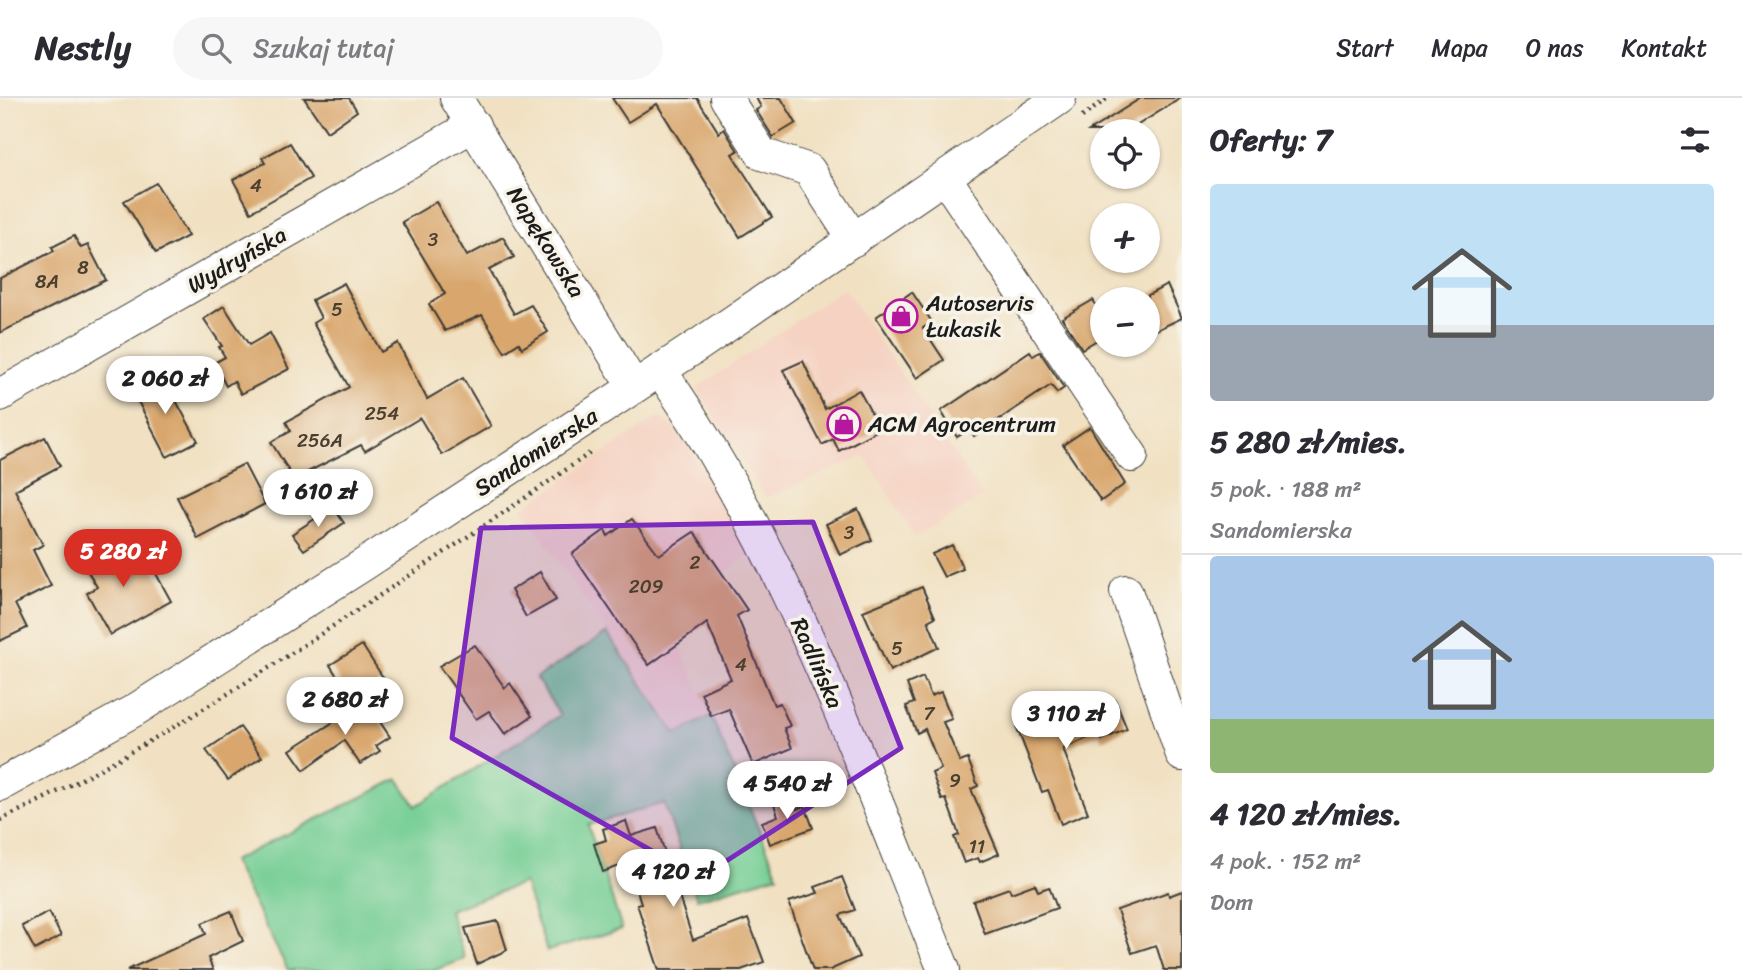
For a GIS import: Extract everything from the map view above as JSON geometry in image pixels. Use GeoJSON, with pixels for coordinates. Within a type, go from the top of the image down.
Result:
{"type":"FeatureCollection","features":[{"type":"Feature","properties":{"kind":"street","name":"Napękowska"},"geometry":{"type":"LineString","coordinates":[[456,98],[634,387]]}},
{"type":"Feature","properties":{"kind":"street"},"geometry":{"type":"LineString","coordinates":[[726,98],[762,154],[809,170],[854,240]]}},
{"type":"Feature","properties":{"kind":"street","name":"Sandomierska"},"geometry":{"type":"LineString","coordinates":[[0,785],[135,710],[634,387],[946,179],[1060,98]]}},
{"type":"Feature","properties":{"kind":"street","name":"Wydryńska"},"geometry":{"type":"LineString","coordinates":[[0,396],[474,125]]}},
{"type":"Feature","properties":{"kind":"street"},"geometry":{"type":"LineString","coordinates":[[946,179],[1132,456]]}},
{"type":"Feature","properties":{"kind":"street","name":"Radlińska"},"geometry":{"type":"LineString","coordinates":[[660,370],[749,514],[830,690],[944,970]]}},
{"type":"Feature","properties":{"kind":"street"},"geometry":{"type":"LineString","coordinates":[[1126,591],[1182,755]]}},
{"type":"Feature","properties":{"kind":"highlighted area"},"geometry":{"type":"Polygon","coordinates":[[[813,522],[901,748],[700,878],[452,738],[481,528],[813,522]]]}},
{"type":"Feature","properties":{"kind":"shaded area"},"geometry":{"type":"Polygon","coordinates":[[[844,288],[983,497],[915,537],[865,456],[766,498],[697,388],[844,288]]]}},
{"type":"Feature","properties":{"kind":"shaded area"},"geometry":{"type":"Polygon","coordinates":[[[658,417],[668,422],[683,439],[732,518],[750,554],[723,574],[737,596],[679,643],[711,716],[676,734],[522,508],[658,417]]]}},
{"type":"Feature","properties":{"kind":"green space"},"geometry":{"type":"Polygon","coordinates":[[[607,633],[676,734],[711,716],[778,875],[697,899],[664,803],[588,825],[622,929],[547,951],[524,883],[449,910],[465,959],[435,970],[288,970],[232,861],[398,779],[416,806],[560,715],[536,678],[607,633]]]}},
{"type":"Feature","properties":{"kind":"building"},"geometry":{"type":"Polygon","coordinates":[[[304,98],[349,98],[357,111],[327,132],[304,98]]]}},
{"type":"Feature","properties":{"kind":"building"},"geometry":{"type":"Polygon","coordinates":[[[612,98],[697,98],[719,133],[724,129],[738,151],[732,154],[772,217],[740,237],[657,104],[628,122],[612,98]]]}},
{"type":"Feature","properties":{"kind":"building"},"geometry":{"type":"Polygon","coordinates":[[[756,98],[781,98],[796,123],[773,137],[756,110],[761,107],[756,98]]]}},
{"type":"Feature","properties":{"kind":"building"},"geometry":{"type":"Polygon","coordinates":[[[1141,98],[1181,98],[1147,119],[1108,119],[1141,98]]]}},
{"type":"Feature","properties":{"kind":"building"},"geometry":{"type":"Polygon","coordinates":[[[290,143],[311,178],[251,212],[233,180],[265,163],[262,158],[290,143]]]}},
{"type":"Feature","properties":{"kind":"building"},"geometry":{"type":"Polygon","coordinates":[[[156,183],[188,236],[156,253],[124,201],[156,183]]]}},
{"type":"Feature","properties":{"kind":"building"},"geometry":{"type":"Polygon","coordinates":[[[436,202],[467,256],[503,237],[514,257],[489,270],[514,314],[531,305],[548,332],[522,348],[519,343],[505,352],[482,315],[445,331],[429,304],[445,294],[402,222],[436,202]]]}},
{"type":"Feature","properties":{"kind":"building"},"geometry":{"type":"Polygon","coordinates":[[[74,236],[81,248],[88,245],[106,280],[0,333],[0,278],[54,251],[52,247],[74,236]]]}},
{"type":"Feature","properties":{"kind":"building"},"geometry":{"type":"Polygon","coordinates":[[[344,283],[381,352],[398,343],[427,399],[463,378],[491,426],[442,455],[420,418],[365,451],[361,445],[294,479],[271,442],[291,431],[286,422],[349,387],[313,323],[321,318],[312,300],[344,283]]]}},
{"type":"Feature","properties":{"kind":"building"},"geometry":{"type":"Polygon","coordinates":[[[1167,285],[1182,318],[1160,328],[1160,289],[1167,285]]]}},
{"type":"Feature","properties":{"kind":"building"},"geometry":{"type":"Polygon","coordinates":[[[912,292],[932,322],[923,328],[944,360],[917,378],[876,317],[912,292]]]}},
{"type":"Feature","properties":{"kind":"building"},"geometry":{"type":"Polygon","coordinates":[[[1090,302],[1090,344],[1082,349],[1062,318],[1090,302]]]}},
{"type":"Feature","properties":{"kind":"building"},"geometry":{"type":"Polygon","coordinates":[[[224,306],[249,345],[270,333],[289,369],[241,394],[234,381],[226,386],[214,363],[225,357],[219,347],[222,346],[204,319],[224,306]]]}},
{"type":"Feature","properties":{"kind":"building"},"geometry":{"type":"Polygon","coordinates":[[[1030,351],[1033,356],[1040,352],[1064,388],[1057,393],[1051,385],[974,436],[970,429],[957,437],[941,411],[1030,351]]]}},
{"type":"Feature","properties":{"kind":"building","name":"ACM Agrocentrum"},"geometry":{"type":"Polygon","coordinates":[[[803,361],[825,409],[859,390],[880,429],[839,451],[833,439],[822,445],[783,370],[803,361]]]}},
{"type":"Feature","properties":{"kind":"building"},"geometry":{"type":"Polygon","coordinates":[[[162,375],[198,441],[167,457],[132,390],[162,375]]]}},
{"type":"Feature","properties":{"kind":"building"},"geometry":{"type":"Polygon","coordinates":[[[1090,427],[1125,484],[1101,501],[1063,445],[1090,427]]]}},
{"type":"Feature","properties":{"kind":"building"},"geometry":{"type":"Polygon","coordinates":[[[45,437],[60,466],[15,490],[43,545],[33,550],[51,586],[15,604],[27,628],[0,641],[0,460],[45,437]]]}},
{"type":"Feature","properties":{"kind":"building"},"geometry":{"type":"Polygon","coordinates":[[[244,464],[265,504],[198,539],[177,497],[244,464]]]}},
{"type":"Feature","properties":{"kind":"building"},"geometry":{"type":"Polygon","coordinates":[[[333,507],[344,523],[304,550],[292,534],[333,507]]]}},
{"type":"Feature","properties":{"kind":"building"},"geometry":{"type":"Polygon","coordinates":[[[858,509],[872,540],[840,555],[826,524],[858,509]]]}},
{"type":"Feature","properties":{"kind":"building"},"geometry":{"type":"Polygon","coordinates":[[[632,519],[659,555],[694,532],[747,610],[737,616],[774,705],[780,703],[790,726],[784,728],[792,748],[753,765],[729,709],[711,716],[701,693],[731,679],[707,623],[649,665],[635,646],[572,554],[605,530],[608,536],[632,519]]]}},
{"type":"Feature","properties":{"kind":"building"},"geometry":{"type":"Polygon","coordinates":[[[107,543],[127,570],[148,559],[171,601],[110,635],[87,593],[97,587],[80,558],[107,543]]]}},
{"type":"Feature","properties":{"kind":"building"},"geometry":{"type":"Polygon","coordinates":[[[952,545],[963,569],[944,577],[932,554],[952,545]]]}},
{"type":"Feature","properties":{"kind":"building"},"geometry":{"type":"Polygon","coordinates":[[[540,572],[556,600],[526,617],[511,590],[540,572]]]}},
{"type":"Feature","properties":{"kind":"building"},"geometry":{"type":"Polygon","coordinates":[[[922,587],[935,617],[928,621],[939,647],[890,671],[863,611],[922,587]]]}},
{"type":"Feature","properties":{"kind":"building"},"geometry":{"type":"Polygon","coordinates":[[[362,645],[384,679],[352,700],[330,665],[362,645]]]}},
{"type":"Feature","properties":{"kind":"building"},"geometry":{"type":"Polygon","coordinates":[[[475,645],[505,688],[510,683],[532,716],[505,734],[489,711],[476,719],[439,666],[475,645]]]}},
{"type":"Feature","properties":{"kind":"building"},"geometry":{"type":"Polygon","coordinates":[[[923,677],[931,696],[941,692],[952,719],[943,722],[960,762],[968,759],[978,786],[971,789],[999,854],[980,862],[978,858],[964,863],[954,837],[959,835],[946,799],[942,800],[932,773],[941,769],[925,729],[917,733],[906,706],[914,703],[907,684],[923,677]]]}},
{"type":"Feature","properties":{"kind":"building"},"geometry":{"type":"Polygon","coordinates":[[[1115,700],[1127,729],[1102,740],[1099,733],[1063,749],[1088,813],[1061,824],[1048,790],[1042,792],[1017,728],[1046,715],[1048,719],[1090,701],[1094,710],[1115,700]]]}},
{"type":"Feature","properties":{"kind":"building"},"geometry":{"type":"Polygon","coordinates":[[[366,701],[390,737],[376,746],[380,751],[360,764],[344,741],[304,770],[290,750],[366,701]]]}},
{"type":"Feature","properties":{"kind":"building"},"geometry":{"type":"Polygon","coordinates":[[[240,727],[262,757],[228,780],[206,750],[240,727]]]}},
{"type":"Feature","properties":{"kind":"building"},"geometry":{"type":"Polygon","coordinates":[[[792,797],[797,809],[805,806],[813,828],[770,844],[762,822],[778,816],[774,804],[792,797]]]}},
{"type":"Feature","properties":{"kind":"building"},"geometry":{"type":"Polygon","coordinates":[[[626,821],[631,836],[657,828],[693,940],[748,919],[764,962],[741,970],[659,970],[637,904],[641,903],[628,863],[603,872],[594,844],[606,840],[603,829],[626,821]]]}},
{"type":"Feature","properties":{"kind":"building"},"geometry":{"type":"Polygon","coordinates":[[[842,877],[855,910],[840,915],[859,957],[830,970],[813,970],[789,902],[818,893],[815,887],[842,877]]]}},
{"type":"Feature","properties":{"kind":"building"},"geometry":{"type":"Polygon","coordinates":[[[1035,884],[1038,891],[1049,887],[1057,908],[985,934],[973,901],[1009,888],[1011,893],[1035,884]]]}},
{"type":"Feature","properties":{"kind":"building"},"geometry":{"type":"Polygon","coordinates":[[[1182,891],[1182,970],[1164,970],[1156,945],[1132,953],[1117,910],[1168,892],[1169,896],[1182,891]]]}},
{"type":"Feature","properties":{"kind":"building"},"geometry":{"type":"Polygon","coordinates":[[[231,911],[243,941],[208,958],[213,970],[127,970],[206,934],[202,923],[231,911]]]}},
{"type":"Feature","properties":{"kind":"building"},"geometry":{"type":"Polygon","coordinates":[[[49,912],[61,936],[35,950],[22,926],[49,912]]]}},
{"type":"Feature","properties":{"kind":"building"},"geometry":{"type":"Polygon","coordinates":[[[498,921],[507,950],[477,964],[465,928],[498,921]]]}},
{"type":"Feature","properties":{"kind":"place","name":"Autoservis Łukasik"},"geometry":{"type":"Point","coordinates":[901,316]}},
{"type":"Feature","properties":{"kind":"place","name":"ACM Agrocentrum"},"geometry":{"type":"Point","coordinates":[844,424]}}]}
